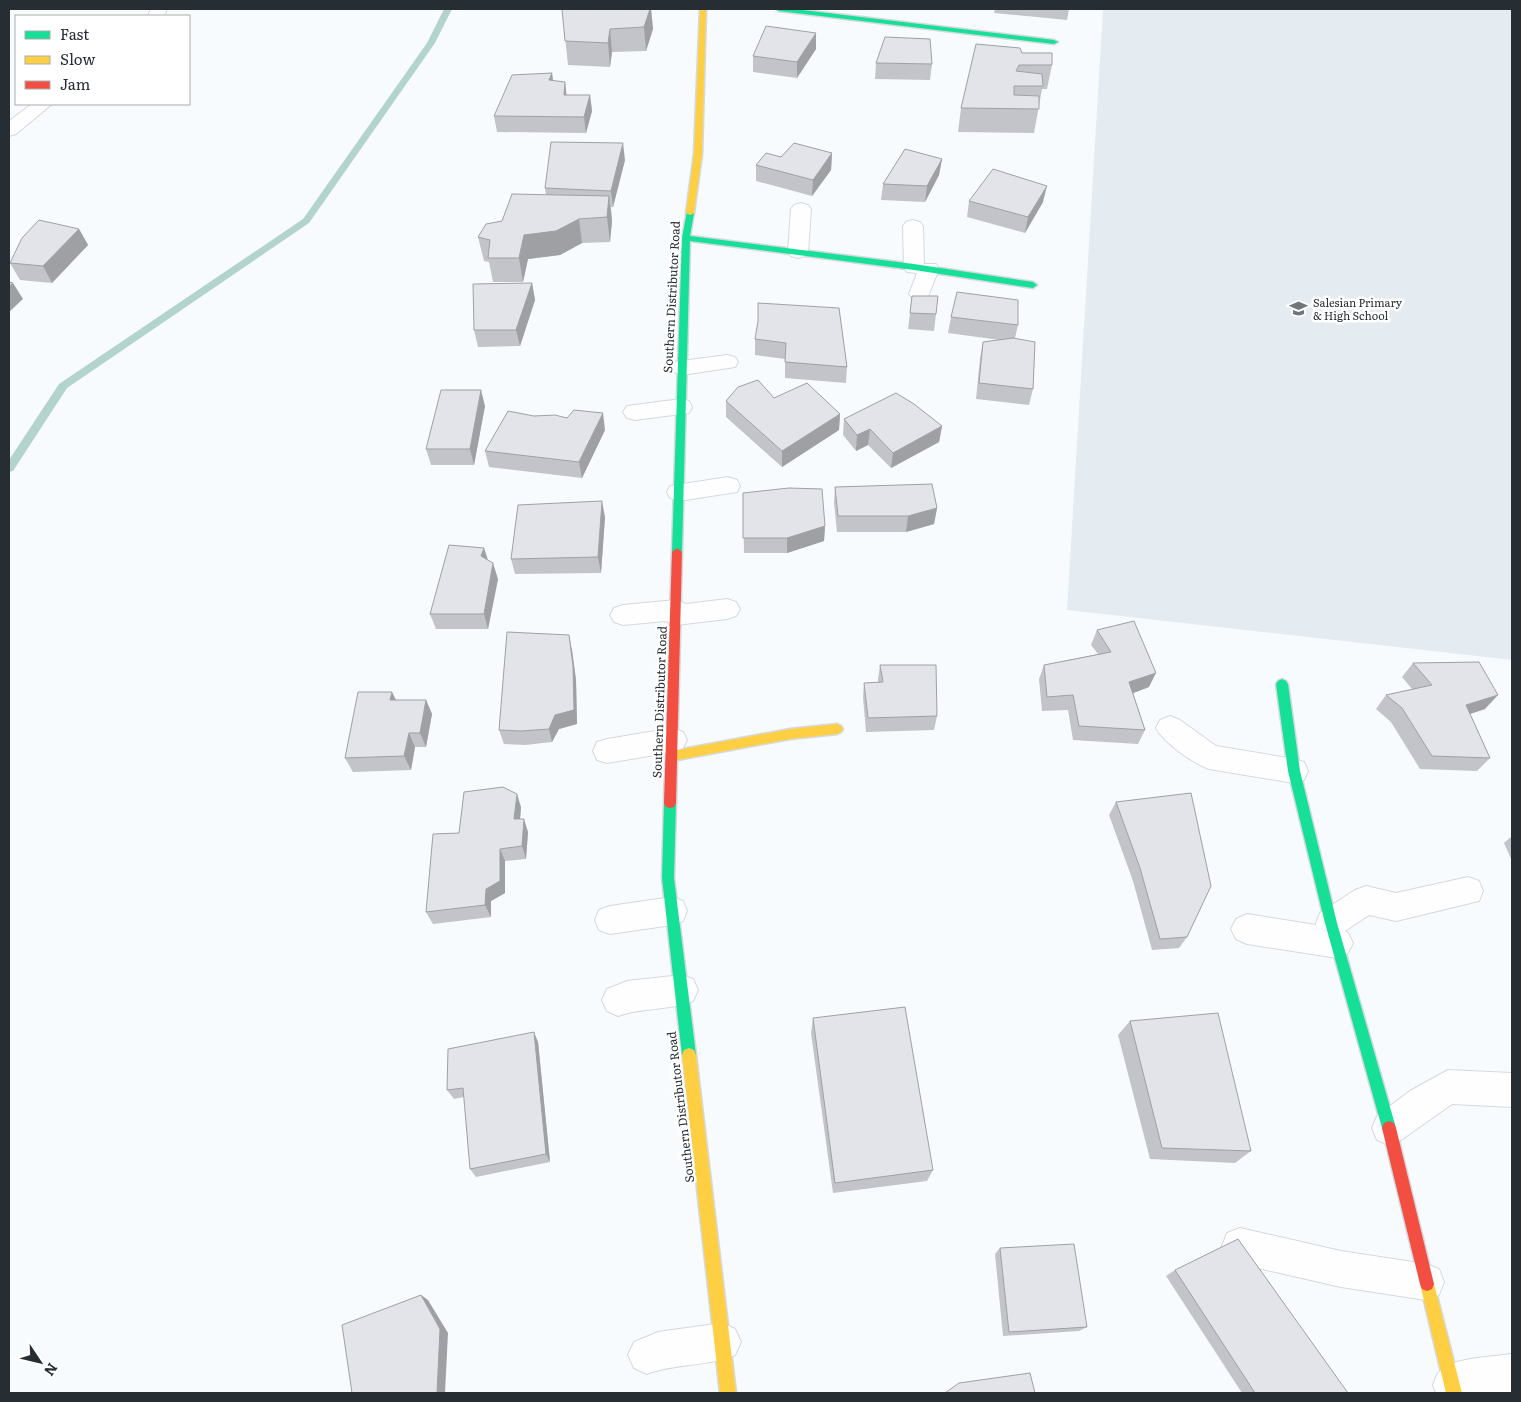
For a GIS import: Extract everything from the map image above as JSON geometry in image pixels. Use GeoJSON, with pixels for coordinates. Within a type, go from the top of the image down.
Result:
{"type":"FeatureCollection","features":[{"type":"Feature","properties":{"kind":"street","name":"Southern Distributor Road"},"geometry":{"type":"LineString","coordinates":[[703,9],[698,154],[686,238],[668,878],[728,1393]]}},
{"type":"Feature","properties":{"kind":"street"},"geometry":{"type":"LineString","coordinates":[[779,9],[1054,42]]}},
{"type":"Feature","properties":{"kind":"street"},"geometry":{"type":"LineString","coordinates":[[9,130],[42,105]]}},
{"type":"Feature","properties":{"kind":"street"},"geometry":{"type":"LineString","coordinates":[[798,252],[801,209]]}},
{"type":"Feature","properties":{"kind":"street"},"geometry":{"type":"LineString","coordinates":[[913,226],[922,268],[920,294]]}},
{"type":"Feature","properties":{"kind":"street"},"geometry":{"type":"LineString","coordinates":[[686,238],[922,268],[1033,285]]}},
{"type":"Feature","properties":{"kind":"street"},"geometry":{"type":"LineString","coordinates":[[682,367],[727,362]]}},
{"type":"Feature","properties":{"kind":"street"},"geometry":{"type":"LineString","coordinates":[[635,412],[681,407]]}},
{"type":"Feature","properties":{"kind":"street"},"geometry":{"type":"LineString","coordinates":[[679,492],[728,486]]}},
{"type":"Feature","properties":{"kind":"street"},"geometry":{"type":"LineString","coordinates":[[623,615],[727,609]]}},
{"type":"Feature","properties":{"kind":"street"},"geometry":{"type":"LineString","coordinates":[[1282,684],[1294,771],[1334,933],[1389,1128],[1453,1389]]}},
{"type":"Feature","properties":{"kind":"street"},"geometry":{"type":"LineString","coordinates":[[1170,728],[1209,757],[1294,771]]}},
{"type":"Feature","properties":{"kind":"street"},"geometry":{"type":"LineString","coordinates":[[607,752],[672,748],[837,729]]}},
{"type":"Feature","properties":{"kind":"street"},"geometry":{"type":"LineString","coordinates":[[1247,929],[1334,933],[1366,900],[1396,907],[1468,891]]}},
{"type":"Feature","properties":{"kind":"street"},"geometry":{"type":"LineString","coordinates":[[610,920],[672,911]]}},
{"type":"Feature","properties":{"kind":"street"},"geometry":{"type":"LineString","coordinates":[[618,1000],[627,997],[682,990]]}},
{"type":"Feature","properties":{"kind":"street"},"geometry":{"type":"LineString","coordinates":[[1389,1128],[1422,1103],[1448,1087],[1512,1090]]}},
{"type":"Feature","properties":{"kind":"street"},"geometry":{"type":"LineString","coordinates":[[1240,1246],[1341,1270],[1426,1282]]}},
{"type":"Feature","properties":{"kind":"street"},"geometry":{"type":"LineString","coordinates":[[647,1355],[658,1351],[722,1342]]}},
{"type":"Feature","properties":{"kind":"street"},"geometry":{"type":"LineString","coordinates":[[1453,1389],[1461,1380],[1512,1373]]}},
{"type":"Feature","properties":{"kind":"shaded area","name":"Salesian Primary & High School"},"geometry":{"type":"Polygon","coordinates":[[[1103,9],[1512,9],[1512,660],[1067,610],[1103,9]]]}},
{"type":"Feature","properties":{"kind":"building"},"geometry":{"type":"Polygon","coordinates":[[[562,9],[650,9],[644,27],[610,29],[608,43],[565,41],[562,9]]]}},
{"type":"Feature","properties":{"kind":"building"},"geometry":{"type":"Polygon","coordinates":[[[766,26],[816,33],[797,62],[753,56],[766,26]]]}},
{"type":"Feature","properties":{"kind":"building"},"geometry":{"type":"Polygon","coordinates":[[[885,37],[930,39],[932,64],[876,63],[885,37]]]}},
{"type":"Feature","properties":{"kind":"building"},"geometry":{"type":"Polygon","coordinates":[[[976,44],[1020,48],[1022,53],[1052,53],[1052,65],[1019,65],[1016,71],[1042,74],[1043,86],[1014,86],[1014,95],[1039,96],[1039,109],[961,108],[976,44]]]}},
{"type":"Feature","properties":{"kind":"building"},"geometry":{"type":"Polygon","coordinates":[[[552,73],[549,80],[565,82],[564,95],[590,95],[584,117],[494,116],[512,75],[552,73]]]}},
{"type":"Feature","properties":{"kind":"building"},"geometry":{"type":"Polygon","coordinates":[[[551,142],[623,143],[611,191],[545,188],[551,142]]]}},
{"type":"Feature","properties":{"kind":"building"},"geometry":{"type":"Polygon","coordinates":[[[794,143],[832,153],[813,180],[756,165],[766,153],[781,157],[794,143]]]}},
{"type":"Feature","properties":{"kind":"building"},"geometry":{"type":"Polygon","coordinates":[[[905,149],[942,159],[927,186],[883,184],[905,149]]]}},
{"type":"Feature","properties":{"kind":"building"},"geometry":{"type":"Polygon","coordinates":[[[993,169],[1047,186],[1028,217],[969,201],[993,169]]]}},
{"type":"Feature","properties":{"kind":"building"},"geometry":{"type":"Polygon","coordinates":[[[512,194],[609,196],[607,217],[579,219],[556,231],[524,235],[519,258],[488,258],[490,240],[478,237],[486,224],[502,221],[512,194]]]}},
{"type":"Feature","properties":{"kind":"building"},"geometry":{"type":"Polygon","coordinates":[[[39,220],[79,229],[43,266],[10,263],[22,238],[39,220]]]}},
{"type":"Feature","properties":{"kind":"building"},"geometry":{"type":"Polygon","coordinates":[[[532,283],[516,330],[474,330],[473,284],[532,283]]]}},
{"type":"Feature","properties":{"kind":"building"},"geometry":{"type":"Polygon","coordinates":[[[957,292],[1018,300],[1018,325],[951,317],[957,292]]]}},
{"type":"Feature","properties":{"kind":"building"},"geometry":{"type":"Polygon","coordinates":[[[912,296],[938,296],[936,314],[910,313],[912,296]]]}},
{"type":"Feature","properties":{"kind":"building"},"geometry":{"type":"Polygon","coordinates":[[[758,303],[839,308],[847,367],[785,362],[786,343],[755,339],[758,303]]]}},
{"type":"Feature","properties":{"kind":"building"},"geometry":{"type":"Polygon","coordinates":[[[1013,338],[1035,342],[1033,389],[979,383],[983,342],[1013,338]]]}},
{"type":"Feature","properties":{"kind":"building"},"geometry":{"type":"Polygon","coordinates":[[[758,380],[774,398],[807,383],[840,414],[782,451],[726,401],[738,387],[758,380]]]}},
{"type":"Feature","properties":{"kind":"building"},"geometry":{"type":"Polygon","coordinates":[[[441,390],[481,390],[470,449],[426,449],[441,390]]]}},
{"type":"Feature","properties":{"kind":"building"},"geometry":{"type":"Polygon","coordinates":[[[896,393],[914,404],[942,426],[893,453],[870,429],[857,435],[844,419],[896,393]]]}},
{"type":"Feature","properties":{"kind":"building"},"geometry":{"type":"Polygon","coordinates":[[[574,410],[603,413],[579,462],[485,451],[508,411],[534,416],[555,415],[567,418],[574,410]]]}},
{"type":"Feature","properties":{"kind":"building"},"geometry":{"type":"Polygon","coordinates":[[[932,484],[937,508],[908,516],[838,516],[835,487],[932,484]]]}},
{"type":"Feature","properties":{"kind":"building"},"geometry":{"type":"Polygon","coordinates":[[[789,488],[822,489],[825,526],[787,538],[743,538],[743,493],[789,488]]]}},
{"type":"Feature","properties":{"kind":"building"},"geometry":{"type":"Polygon","coordinates":[[[602,501],[598,557],[511,559],[518,505],[602,501]]]}},
{"type":"Feature","properties":{"kind":"building"},"geometry":{"type":"Polygon","coordinates":[[[449,545],[484,548],[481,556],[493,563],[484,614],[430,614],[449,545]]]}},
{"type":"Feature","properties":{"kind":"building"},"geometry":{"type":"Polygon","coordinates":[[[1134,621],[1156,673],[1129,682],[1145,730],[1079,726],[1073,695],[1047,697],[1044,665],[1111,652],[1097,630],[1134,621]]]}},
{"type":"Feature","properties":{"kind":"building"},"geometry":{"type":"Polygon","coordinates":[[[507,632],[569,635],[573,666],[574,710],[555,715],[549,729],[499,730],[507,632]]]}},
{"type":"Feature","properties":{"kind":"building"},"geometry":{"type":"Polygon","coordinates":[[[1479,662],[1498,695],[1466,705],[1490,758],[1432,756],[1402,708],[1386,695],[1432,685],[1413,663],[1479,662]]]}},
{"type":"Feature","properties":{"kind":"building"},"geometry":{"type":"Polygon","coordinates":[[[880,665],[936,665],[937,716],[868,718],[864,683],[883,682],[880,665]]]}},
{"type":"Feature","properties":{"kind":"building"},"geometry":{"type":"Polygon","coordinates":[[[358,692],[392,692],[390,700],[426,700],[420,733],[409,733],[404,756],[345,758],[358,692]]]}},
{"type":"Feature","properties":{"kind":"building"},"geometry":{"type":"Polygon","coordinates":[[[503,787],[517,794],[514,819],[524,819],[522,846],[500,849],[500,881],[486,889],[485,905],[426,912],[433,834],[459,833],[464,792],[503,787]]]}},
{"type":"Feature","properties":{"kind":"building"},"geometry":{"type":"Polygon","coordinates":[[[1191,793],[1211,886],[1187,937],[1160,939],[1140,868],[1116,802],[1191,793]]]}},
{"type":"Feature","properties":{"kind":"building"},"geometry":{"type":"Polygon","coordinates":[[[905,1007],[933,1170],[835,1183],[813,1018],[905,1007]]]}},
{"type":"Feature","properties":{"kind":"building"},"geometry":{"type":"Polygon","coordinates":[[[1218,1013],[1251,1151],[1162,1148],[1130,1021],[1218,1013]]]}},
{"type":"Feature","properties":{"kind":"building"},"geometry":{"type":"Polygon","coordinates":[[[534,1032],[546,1154],[470,1169],[463,1088],[447,1090],[448,1049],[534,1032]]]}},
{"type":"Feature","properties":{"kind":"building"},"geometry":{"type":"Polygon","coordinates":[[[1238,1239],[1348,1393],[1255,1393],[1175,1270],[1238,1239]]]}},
{"type":"Feature","properties":{"kind":"building"},"geometry":{"type":"Polygon","coordinates":[[[1074,1244],[1087,1327],[1009,1332],[1000,1248],[1074,1244]]]}},
{"type":"Feature","properties":{"kind":"building"},"geometry":{"type":"Polygon","coordinates":[[[421,1295],[440,1329],[437,1393],[352,1393],[342,1325],[421,1295]]]}},
{"type":"Feature","properties":{"kind":"building"},"geometry":{"type":"Polygon","coordinates":[[[1030,1373],[1035,1393],[945,1393],[959,1383],[1030,1373]]]}},
{"type":"Feature","properties":{"kind":"waterway"},"geometry":{"type":"LineString","coordinates":[[9,468],[63,386],[306,221],[431,43],[448,9]]}},
{"type":"Feature","properties":{"kind":"traffic: fast"},"geometry":{"type":"LineString","coordinates":[[779,9],[1054,42]]}},
{"type":"Feature","properties":{"kind":"traffic: fast"},"geometry":{"type":"LineString","coordinates":[[677,552],[686,238],[690,213]]}},
{"type":"Feature","properties":{"kind":"traffic: fast"},"geometry":{"type":"LineString","coordinates":[[686,238],[914,267],[1033,285]]}},
{"type":"Feature","properties":{"kind":"traffic: fast"},"geometry":{"type":"LineString","coordinates":[[1282,684],[1294,771],[1331,923],[1389,1128]]}},
{"type":"Feature","properties":{"kind":"traffic: fast"},"geometry":{"type":"LineString","coordinates":[[670,803],[668,878],[689,1055]]}},
{"type":"Feature","properties":{"kind":"traffic: slow"},"geometry":{"type":"LineString","coordinates":[[690,213],[698,154],[703,9]]}},
{"type":"Feature","properties":{"kind":"traffic: slow"},"geometry":{"type":"LineString","coordinates":[[672,756],[790,734],[837,729]]}},
{"type":"Feature","properties":{"kind":"traffic: slow"},"geometry":{"type":"LineString","coordinates":[[689,1055],[728,1393]]}},
{"type":"Feature","properties":{"kind":"traffic: slow"},"geometry":{"type":"LineString","coordinates":[[1427,1284],[1454,1393]]}},
{"type":"Feature","properties":{"kind":"traffic: jam"},"geometry":{"type":"LineString","coordinates":[[670,803],[677,552]]}},
{"type":"Feature","properties":{"kind":"traffic: jam"},"geometry":{"type":"LineString","coordinates":[[1389,1128],[1427,1284]]}},
{"type":"Feature","properties":{"kind":"place","name":"Salesian Primary & High School"},"geometry":{"type":"Point","coordinates":[1299,309]}}]}
